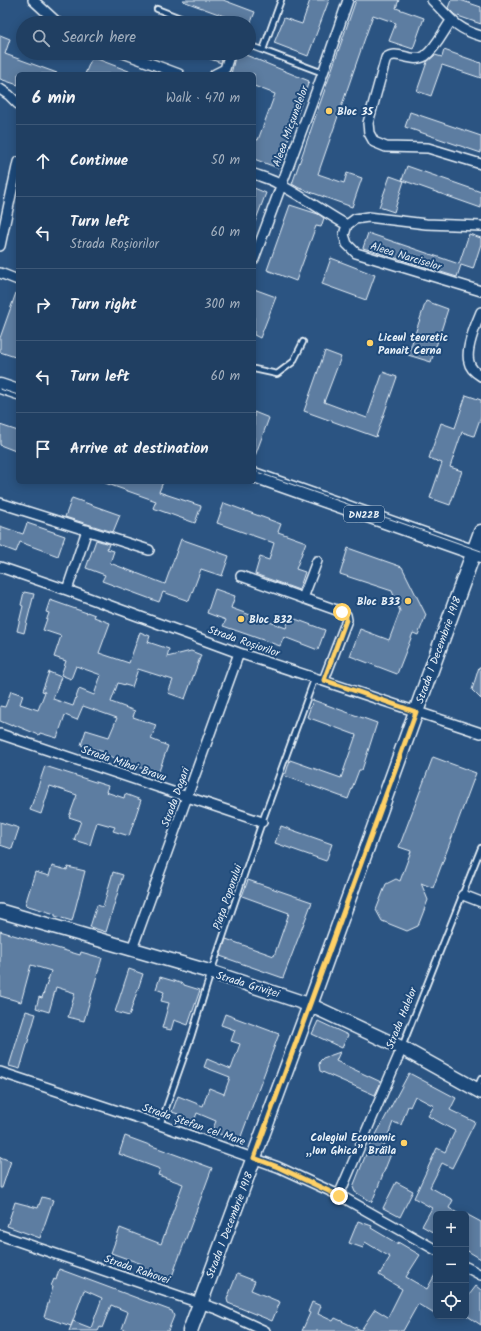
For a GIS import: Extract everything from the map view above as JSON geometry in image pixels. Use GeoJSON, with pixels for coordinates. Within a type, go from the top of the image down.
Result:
{"type":"FeatureCollection","features":[{"type":"Feature","properties":{"kind":"main road"},"geometry":{"type":"LineString","coordinates":[[0,386],[16,391]]}},
{"type":"Feature","properties":{"kind":"main road","name":"DN22B"},"geometry":{"type":"LineString","coordinates":[[256,476],[477,554]]}},
{"type":"Feature","properties":{"kind":"main road","name":"Strada 1 Decembrie 1918"},"geometry":{"type":"LineString","coordinates":[[190,1331],[416,712],[477,554],[481,532]]}},
{"type":"Feature","properties":{"kind":"main road","name":"Strada Griviței"},"geometry":{"type":"LineString","coordinates":[[0,911],[211,972],[310,1004],[480,1087]]}},
{"type":"Feature","properties":{"kind":"street"},"geometry":{"type":"LineString","coordinates":[[33,0],[50,16]]}},
{"type":"Feature","properties":{"kind":"street","name":"Aleea Micșunelelor"},"geometry":{"type":"LineString","coordinates":[[256,254],[323,73],[348,0]]}},
{"type":"Feature","properties":{"kind":"street"},"geometry":{"type":"LineString","coordinates":[[432,0],[451,21],[462,29],[481,36]]}},
{"type":"Feature","properties":{"kind":"street"},"geometry":{"type":"LineString","coordinates":[[451,21],[432,50],[423,57],[414,59],[394,54],[389,55],[386,58],[368,123],[369,133],[374,142],[386,147],[428,148],[481,164]]}},
{"type":"Feature","properties":{"kind":"street"},"geometry":{"type":"LineString","coordinates":[[142,60],[174,72]]}},
{"type":"Feature","properties":{"kind":"street"},"geometry":{"type":"LineString","coordinates":[[219,72],[225,69],[228,60]]}},
{"type":"Feature","properties":{"kind":"street"},"geometry":{"type":"LineString","coordinates":[[0,89],[16,102]]}},
{"type":"Feature","properties":{"kind":"street"},"geometry":{"type":"LineString","coordinates":[[0,246],[16,171]]}},
{"type":"Feature","properties":{"kind":"street"},"geometry":{"type":"LineString","coordinates":[[256,175],[281,185],[348,225],[355,219],[368,217],[426,224],[481,226]]}},
{"type":"Feature","properties":{"kind":"street","name":"Aleea Narciselor"},"geometry":{"type":"LineString","coordinates":[[348,225],[344,235],[347,244],[356,253],[481,292]]}},
{"type":"Feature","properties":{"kind":"street"},"geometry":{"type":"LineString","coordinates":[[0,273],[16,279]]}},
{"type":"Feature","properties":{"kind":"street"},"geometry":{"type":"LineString","coordinates":[[481,312],[468,355],[469,362],[481,376]]}},
{"type":"Feature","properties":{"kind":"street"},"geometry":{"type":"LineString","coordinates":[[0,503],[149,550]]}},
{"type":"Feature","properties":{"kind":"street"},"geometry":{"type":"LineString","coordinates":[[66,590],[87,530]]}},
{"type":"Feature","properties":{"kind":"street"},"geometry":{"type":"LineString","coordinates":[[303,598],[317,561]]}},
{"type":"Feature","properties":{"kind":"street","name":"Strada Roșiorilor"},"geometry":{"type":"LineString","coordinates":[[0,567],[240,652],[481,733]]}},
{"type":"Feature","properties":{"kind":"street"},"geometry":{"type":"LineString","coordinates":[[241,576],[346,615],[346,620],[324,680]]}},
{"type":"Feature","properties":{"kind":"street","name":"Strada Dogari"},"geometry":{"type":"LineString","coordinates":[[132,949],[240,652]]}},
{"type":"Feature","properties":{"kind":"street","name":"Strada Mihai Bravu"},"geometry":{"type":"LineString","coordinates":[[0,734],[262,822]]}},
{"type":"Feature","properties":{"kind":"street"},"geometry":{"type":"LineString","coordinates":[[463,895],[481,902]]}},
{"type":"Feature","properties":{"kind":"street","name":"Strada Halelor"},"geometry":{"type":"LineString","coordinates":[[339,1196],[402,1048]]}},
{"type":"Feature","properties":{"kind":"street","name":"Strada Ștefan cel Mare"},"geometry":{"type":"LineString","coordinates":[[0,1072],[160,1125],[278,1167],[339,1196],[433,1248]]}},
{"type":"Feature","properties":{"kind":"street","name":"Strada Rahovei"},"geometry":{"type":"LineString","coordinates":[[0,1235],[200,1303],[236,1317],[265,1331]]}},
{"type":"Feature","properties":{"kind":"street"},"geometry":{"type":"LineString","coordinates":[[469,1269],[481,1276]]}},
{"type":"Feature","properties":{"kind":"lane"},"geometry":{"type":"LineString","coordinates":[[263,50],[281,0]]}},
{"type":"Feature","properties":{"kind":"lane"},"geometry":{"type":"LineString","coordinates":[[157,9],[175,16]]}},
{"type":"Feature","properties":{"kind":"lane"},"geometry":{"type":"LineString","coordinates":[[256,48],[323,73]]}},
{"type":"Feature","properties":{"kind":"lane"},"geometry":{"type":"LineString","coordinates":[[256,369],[277,374],[293,362],[303,342]]}},
{"type":"Feature","properties":{"kind":"lane","name":"Piața Poporului"},"geometry":{"type":"LineString","coordinates":[[160,1125],[191,1037],[211,972],[262,822],[315,677]]}},
{"type":"Feature","properties":{"kind":"lane","name":"Strada Halelor"},"geometry":{"type":"LineString","coordinates":[[402,1048],[481,848]]}},
{"type":"Feature","properties":{"kind":"building"},"geometry":{"type":"Polygon","coordinates":[[[223,0],[255,12],[253,16],[224,16],[183,1],[223,0]]]}},
{"type":"Feature","properties":{"kind":"building"},"geometry":{"type":"Polygon","coordinates":[[[310,0],[329,0],[308,56],[274,43],[284,18],[302,24],[310,0]]]}},
{"type":"Feature","properties":{"kind":"building","name":"Bloc 35"},"geometry":{"type":"Polygon","coordinates":[[[356,0],[399,0],[396,8],[424,18],[413,49],[389,41],[396,23],[373,15],[318,174],[344,183],[347,173],[362,178],[352,207],[299,188],[292,184],[356,0]]]}},
{"type":"Feature","properties":{"kind":"building"},"geometry":{"type":"Polygon","coordinates":[[[451,0],[460,0],[481,7],[481,24],[455,15],[448,8],[451,0]]]}},
{"type":"Feature","properties":{"kind":"building"},"geometry":{"type":"Polygon","coordinates":[[[0,35],[10,39],[5,54],[16,58],[16,60],[21,60],[54,72],[16,72],[16,84],[0,79],[0,35]]]}},
{"type":"Feature","properties":{"kind":"building"},"geometry":{"type":"Polygon","coordinates":[[[444,50],[481,63],[481,78],[442,65],[431,96],[417,91],[427,62],[435,55],[442,57],[444,50]]]}},
{"type":"Feature","properties":{"kind":"building"},"geometry":{"type":"Polygon","coordinates":[[[256,59],[309,81],[278,168],[256,160],[256,140],[258,140],[275,94],[256,87],[256,72],[231,72],[234,60],[256,59]]]}},
{"type":"Feature","properties":{"kind":"building"},"geometry":{"type":"Polygon","coordinates":[[[91,60],[100,60],[131,72],[86,72],[91,60]]]}},
{"type":"Feature","properties":{"kind":"building"},"geometry":{"type":"Polygon","coordinates":[[[213,60],[222,60],[221,63],[213,60]]]}},
{"type":"Feature","properties":{"kind":"building"},"geometry":{"type":"Polygon","coordinates":[[[410,112],[481,136],[481,153],[405,127],[410,112]]]}},
{"type":"Feature","properties":{"kind":"building"},"geometry":{"type":"Polygon","coordinates":[[[407,166],[481,192],[481,208],[402,180],[407,166]]]}},
{"type":"Feature","properties":{"kind":"building"},"geometry":{"type":"Polygon","coordinates":[[[390,176],[404,181],[394,212],[379,207],[390,176]]]}},
{"type":"Feature","properties":{"kind":"building"},"geometry":{"type":"Polygon","coordinates":[[[256,189],[266,193],[256,219],[256,189]]]}},
{"type":"Feature","properties":{"kind":"building"},"geometry":{"type":"Polygon","coordinates":[[[290,205],[318,214],[324,218],[321,227],[316,226],[296,281],[267,270],[290,205]]]}},
{"type":"Feature","properties":{"kind":"building"},"geometry":{"type":"Polygon","coordinates":[[[368,233],[459,264],[469,234],[481,238],[481,244],[473,269],[461,265],[457,277],[363,248],[368,233]]]}},
{"type":"Feature","properties":{"kind":"building"},"geometry":{"type":"Polygon","coordinates":[[[331,258],[375,275],[366,300],[322,284],[331,258]]]}},
{"type":"Feature","properties":{"kind":"building"},"geometry":{"type":"Polygon","coordinates":[[[256,290],[276,297],[260,338],[256,336],[256,290]]]}},
{"type":"Feature","properties":{"kind":"building"},"geometry":{"type":"Polygon","coordinates":[[[16,293],[16,357],[0,352],[0,338],[16,293]]]}},
{"type":"Feature","properties":{"kind":"building"},"geometry":{"type":"Polygon","coordinates":[[[426,301],[448,309],[431,362],[408,355],[426,301]]]}},
{"type":"Feature","properties":{"kind":"building"},"geometry":{"type":"Polygon","coordinates":[[[325,351],[341,357],[324,402],[367,418],[383,372],[397,377],[376,437],[304,411],[325,351]]]}},
{"type":"Feature","properties":{"kind":"building"},"geometry":{"type":"Polygon","coordinates":[[[466,395],[481,400],[481,416],[474,436],[462,432],[450,467],[462,471],[450,505],[430,498],[442,463],[429,458],[441,423],[455,428],[466,395]]]}},
{"type":"Feature","properties":{"kind":"building"},"geometry":{"type":"Polygon","coordinates":[[[256,413],[269,418],[256,453],[256,413]]]}},
{"type":"Feature","properties":{"kind":"building"},"geometry":{"type":"Polygon","coordinates":[[[0,425],[16,430],[16,451],[0,445],[0,425]]]}},
{"type":"Feature","properties":{"kind":"building"},"geometry":{"type":"Polygon","coordinates":[[[108,484],[162,484],[159,492],[201,506],[195,523],[153,508],[156,501],[108,484]]]}},
{"type":"Feature","properties":{"kind":"building"},"geometry":{"type":"Polygon","coordinates":[[[72,498],[120,515],[113,532],[65,517],[72,498]]]}},
{"type":"Feature","properties":{"kind":"building"},"geometry":{"type":"Polygon","coordinates":[[[224,503],[281,524],[278,532],[306,542],[296,569],[305,572],[299,590],[255,574],[260,557],[269,560],[274,543],[217,523],[224,503]]]}},
{"type":"Feature","properties":{"kind":"building"},"geometry":{"type":"Polygon","coordinates":[[[27,523],[65,536],[58,556],[20,542],[16,552],[0,546],[0,526],[23,534],[27,523]]]}},
{"type":"Feature","properties":{"kind":"building"},"geometry":{"type":"Polygon","coordinates":[[[181,539],[229,556],[222,576],[201,569],[189,601],[163,592],[159,602],[102,581],[105,575],[86,568],[96,540],[109,544],[107,549],[114,551],[110,563],[165,584],[181,539]]]}},
{"type":"Feature","properties":{"kind":"building","name":"Bloc B33"},"geometry":{"type":"Polygon","coordinates":[[[348,548],[402,567],[426,615],[418,635],[413,633],[397,674],[350,656],[360,629],[389,640],[400,611],[392,591],[340,574],[348,548]]]}},
{"type":"Feature","properties":{"kind":"building","name":"Bloc B32"},"geometry":{"type":"Polygon","coordinates":[[[215,589],[235,596],[231,608],[286,628],[290,617],[325,630],[318,650],[284,637],[280,646],[223,626],[226,620],[207,613],[215,589]]]}},
{"type":"Feature","properties":{"kind":"building"},"geometry":{"type":"Polygon","coordinates":[[[24,592],[34,594],[24,633],[17,631],[23,606],[21,605],[24,592]]]}},
{"type":"Feature","properties":{"kind":"building"},"geometry":{"type":"Polygon","coordinates":[[[50,600],[95,615],[94,617],[110,623],[99,653],[129,663],[140,632],[150,636],[148,642],[169,649],[167,657],[191,651],[201,655],[185,699],[168,693],[173,680],[138,669],[132,687],[118,683],[111,702],[135,711],[133,717],[156,725],[151,739],[168,746],[158,774],[103,754],[104,752],[81,745],[86,730],[109,737],[117,718],[83,706],[77,720],[65,715],[57,738],[40,733],[39,735],[12,724],[12,726],[0,721],[0,706],[5,707],[11,691],[23,695],[20,704],[38,710],[45,692],[42,691],[49,672],[61,677],[53,699],[73,706],[79,689],[94,695],[101,675],[76,666],[71,679],[61,675],[66,661],[54,657],[61,636],[43,630],[49,613],[46,612],[50,600]]]}},
{"type":"Feature","properties":{"kind":"building"},"geometry":{"type":"Polygon","coordinates":[[[479,667],[481,667],[481,699],[472,690],[479,667]]]}},
{"type":"Feature","properties":{"kind":"building"},"geometry":{"type":"Polygon","coordinates":[[[313,700],[377,723],[362,770],[359,770],[348,799],[285,776],[290,760],[341,778],[356,735],[307,717],[313,700]]]}},
{"type":"Feature","properties":{"kind":"building"},"geometry":{"type":"Polygon","coordinates":[[[433,757],[476,773],[433,888],[421,883],[428,900],[418,926],[407,931],[382,921],[376,910],[386,884],[396,879],[400,881],[411,851],[399,847],[433,757]]]}},
{"type":"Feature","properties":{"kind":"building"},"geometry":{"type":"Polygon","coordinates":[[[45,766],[108,786],[106,792],[124,798],[125,794],[141,800],[129,836],[113,831],[115,827],[97,822],[90,845],[74,840],[81,821],[69,817],[77,795],[50,786],[41,814],[30,810],[45,766]]]}},
{"type":"Feature","properties":{"kind":"building"},"geometry":{"type":"Polygon","coordinates":[[[0,822],[19,828],[12,849],[0,845],[0,822]]]}},
{"type":"Feature","properties":{"kind":"building"},"geometry":{"type":"Polygon","coordinates":[[[281,826],[332,844],[326,861],[275,843],[281,826]]]}},
{"type":"Feature","properties":{"kind":"building"},"geometry":{"type":"Polygon","coordinates":[[[52,866],[67,870],[68,867],[85,871],[72,921],[25,905],[35,872],[49,876],[52,866]]]}},
{"type":"Feature","properties":{"kind":"building"},"geometry":{"type":"Polygon","coordinates":[[[113,872],[123,875],[106,932],[90,927],[97,905],[103,907],[113,872]]]}},
{"type":"Feature","properties":{"kind":"building"},"geometry":{"type":"Polygon","coordinates":[[[248,880],[312,902],[283,978],[220,956],[226,939],[274,956],[289,913],[242,896],[248,880]]]}},
{"type":"Feature","properties":{"kind":"building"},"geometry":{"type":"Polygon","coordinates":[[[0,931],[80,955],[81,952],[102,958],[84,1021],[68,1017],[75,993],[56,987],[49,1012],[36,1008],[39,997],[42,998],[51,971],[31,965],[21,1002],[0,996],[0,931]]]}},
{"type":"Feature","properties":{"kind":"building"},"geometry":{"type":"Polygon","coordinates":[[[129,969],[143,974],[129,1016],[115,1012],[129,969]]]}},
{"type":"Feature","properties":{"kind":"building"},"geometry":{"type":"Polygon","coordinates":[[[160,977],[200,990],[188,1025],[174,1020],[171,1030],[162,1028],[169,1003],[161,1001],[164,992],[156,989],[160,977]]]}},
{"type":"Feature","properties":{"kind":"building"},"geometry":{"type":"Polygon","coordinates":[[[26,1011],[36,1014],[20,1069],[9,1066],[26,1011]]]}},
{"type":"Feature","properties":{"kind":"building"},"geometry":{"type":"Polygon","coordinates":[[[225,1014],[279,1034],[239,1142],[212,1131],[216,1121],[197,1113],[193,1124],[177,1117],[178,1114],[172,1112],[178,1096],[203,1106],[209,1088],[224,1094],[230,1077],[204,1067],[207,1059],[231,1069],[240,1044],[231,1041],[235,1030],[221,1025],[225,1014]]]}},
{"type":"Feature","properties":{"kind":"building"},"geometry":{"type":"Polygon","coordinates":[[[318,1021],[348,1035],[342,1048],[312,1034],[318,1021]]]}},
{"type":"Feature","properties":{"kind":"building"},"geometry":{"type":"Polygon","coordinates":[[[340,1052],[336,1061],[381,1082],[375,1095],[320,1071],[319,1065],[323,1058],[340,1052]]]}},
{"type":"Feature","properties":{"kind":"building"},"geometry":{"type":"Polygon","coordinates":[[[409,1073],[456,1098],[450,1110],[475,1122],[452,1168],[442,1163],[430,1187],[453,1200],[449,1208],[454,1211],[433,1211],[433,1232],[422,1226],[432,1208],[414,1198],[437,1148],[445,1152],[455,1131],[428,1116],[434,1106],[415,1096],[410,1107],[408,1106],[401,1125],[393,1122],[382,1151],[391,1154],[372,1202],[355,1192],[353,1187],[371,1144],[409,1073]]]}},
{"type":"Feature","properties":{"kind":"building"},"geometry":{"type":"Polygon","coordinates":[[[125,1136],[212,1168],[171,1279],[140,1267],[142,1264],[111,1253],[120,1228],[161,1244],[183,1184],[158,1175],[160,1169],[119,1154],[125,1136]]]}},
{"type":"Feature","properties":{"kind":"building"},"geometry":{"type":"Polygon","coordinates":[[[0,1157],[11,1161],[2,1188],[0,1188],[0,1157]]]}},
{"type":"Feature","properties":{"kind":"building"},"geometry":{"type":"Polygon","coordinates":[[[396,1182],[413,1191],[400,1217],[383,1208],[396,1182]]]}},
{"type":"Feature","properties":{"kind":"building"},"geometry":{"type":"Polygon","coordinates":[[[42,1197],[53,1200],[40,1238],[7,1226],[15,1202],[38,1208],[42,1197]]]}},
{"type":"Feature","properties":{"kind":"building"},"geometry":{"type":"Polygon","coordinates":[[[469,1216],[481,1222],[481,1259],[469,1252],[469,1216]]]}},
{"type":"Feature","properties":{"kind":"building"},"geometry":{"type":"Polygon","coordinates":[[[358,1221],[372,1226],[371,1228],[420,1255],[406,1277],[427,1289],[433,1278],[433,1313],[418,1304],[403,1331],[302,1331],[310,1313],[308,1312],[312,1302],[321,1306],[318,1314],[333,1321],[335,1318],[361,1330],[375,1309],[388,1317],[402,1289],[379,1275],[390,1257],[365,1242],[363,1248],[349,1243],[358,1221]]]}},
{"type":"Feature","properties":{"kind":"building"},"geometry":{"type":"Polygon","coordinates":[[[59,1269],[172,1311],[174,1316],[168,1331],[128,1331],[122,1329],[128,1312],[111,1305],[102,1328],[100,1327],[98,1331],[69,1331],[71,1326],[44,1317],[53,1287],[51,1286],[54,1279],[56,1280],[59,1269]],[[84,1290],[71,1326],[73,1321],[91,1328],[102,1298],[84,1290]]]}},
{"type":"Feature","properties":{"kind":"building"},"geometry":{"type":"Polygon","coordinates":[[[237,1274],[255,1281],[251,1290],[280,1302],[272,1321],[228,1303],[227,1299],[237,1274]]]}},
{"type":"Feature","properties":{"kind":"building"},"geometry":{"type":"Polygon","coordinates":[[[476,1286],[481,1290],[481,1325],[469,1317],[469,1295],[476,1286]]]}},
{"type":"Feature","properties":{"kind":"tram line"},"geometry":{"type":"LineString","coordinates":[[0,389],[16,394]]}},
{"type":"Feature","properties":{"kind":"tram line"},"geometry":{"type":"LineString","coordinates":[[256,472],[481,551]]}},
{"type":"Feature","properties":{"kind":"place","name":"Bloc 35"},"geometry":{"type":"Point","coordinates":[329,111]}},
{"type":"Feature","properties":{"kind":"place","name":"Liceul teoretic Panait Cerna"},"geometry":{"type":"Point","coordinates":[370,343]}},
{"type":"Feature","properties":{"kind":"place","name":"Bloc B33"},"geometry":{"type":"Point","coordinates":[408,601]}},
{"type":"Feature","properties":{"kind":"place","name":"Bloc B32"},"geometry":{"type":"Point","coordinates":[241,619]}},
{"type":"Feature","properties":{"kind":"place","name":"Colegiul Economic „Ion Ghica” Brăila"},"geometry":{"type":"Point","coordinates":[404,1143]}},
{"type":"Feature","properties":{"kind":"route"},"geometry":{"type":"LineString","coordinates":[[339,1196],[278,1167],[254,1158],[416,712],[324,680],[346,620],[346,615],[342,612]]}}]}
